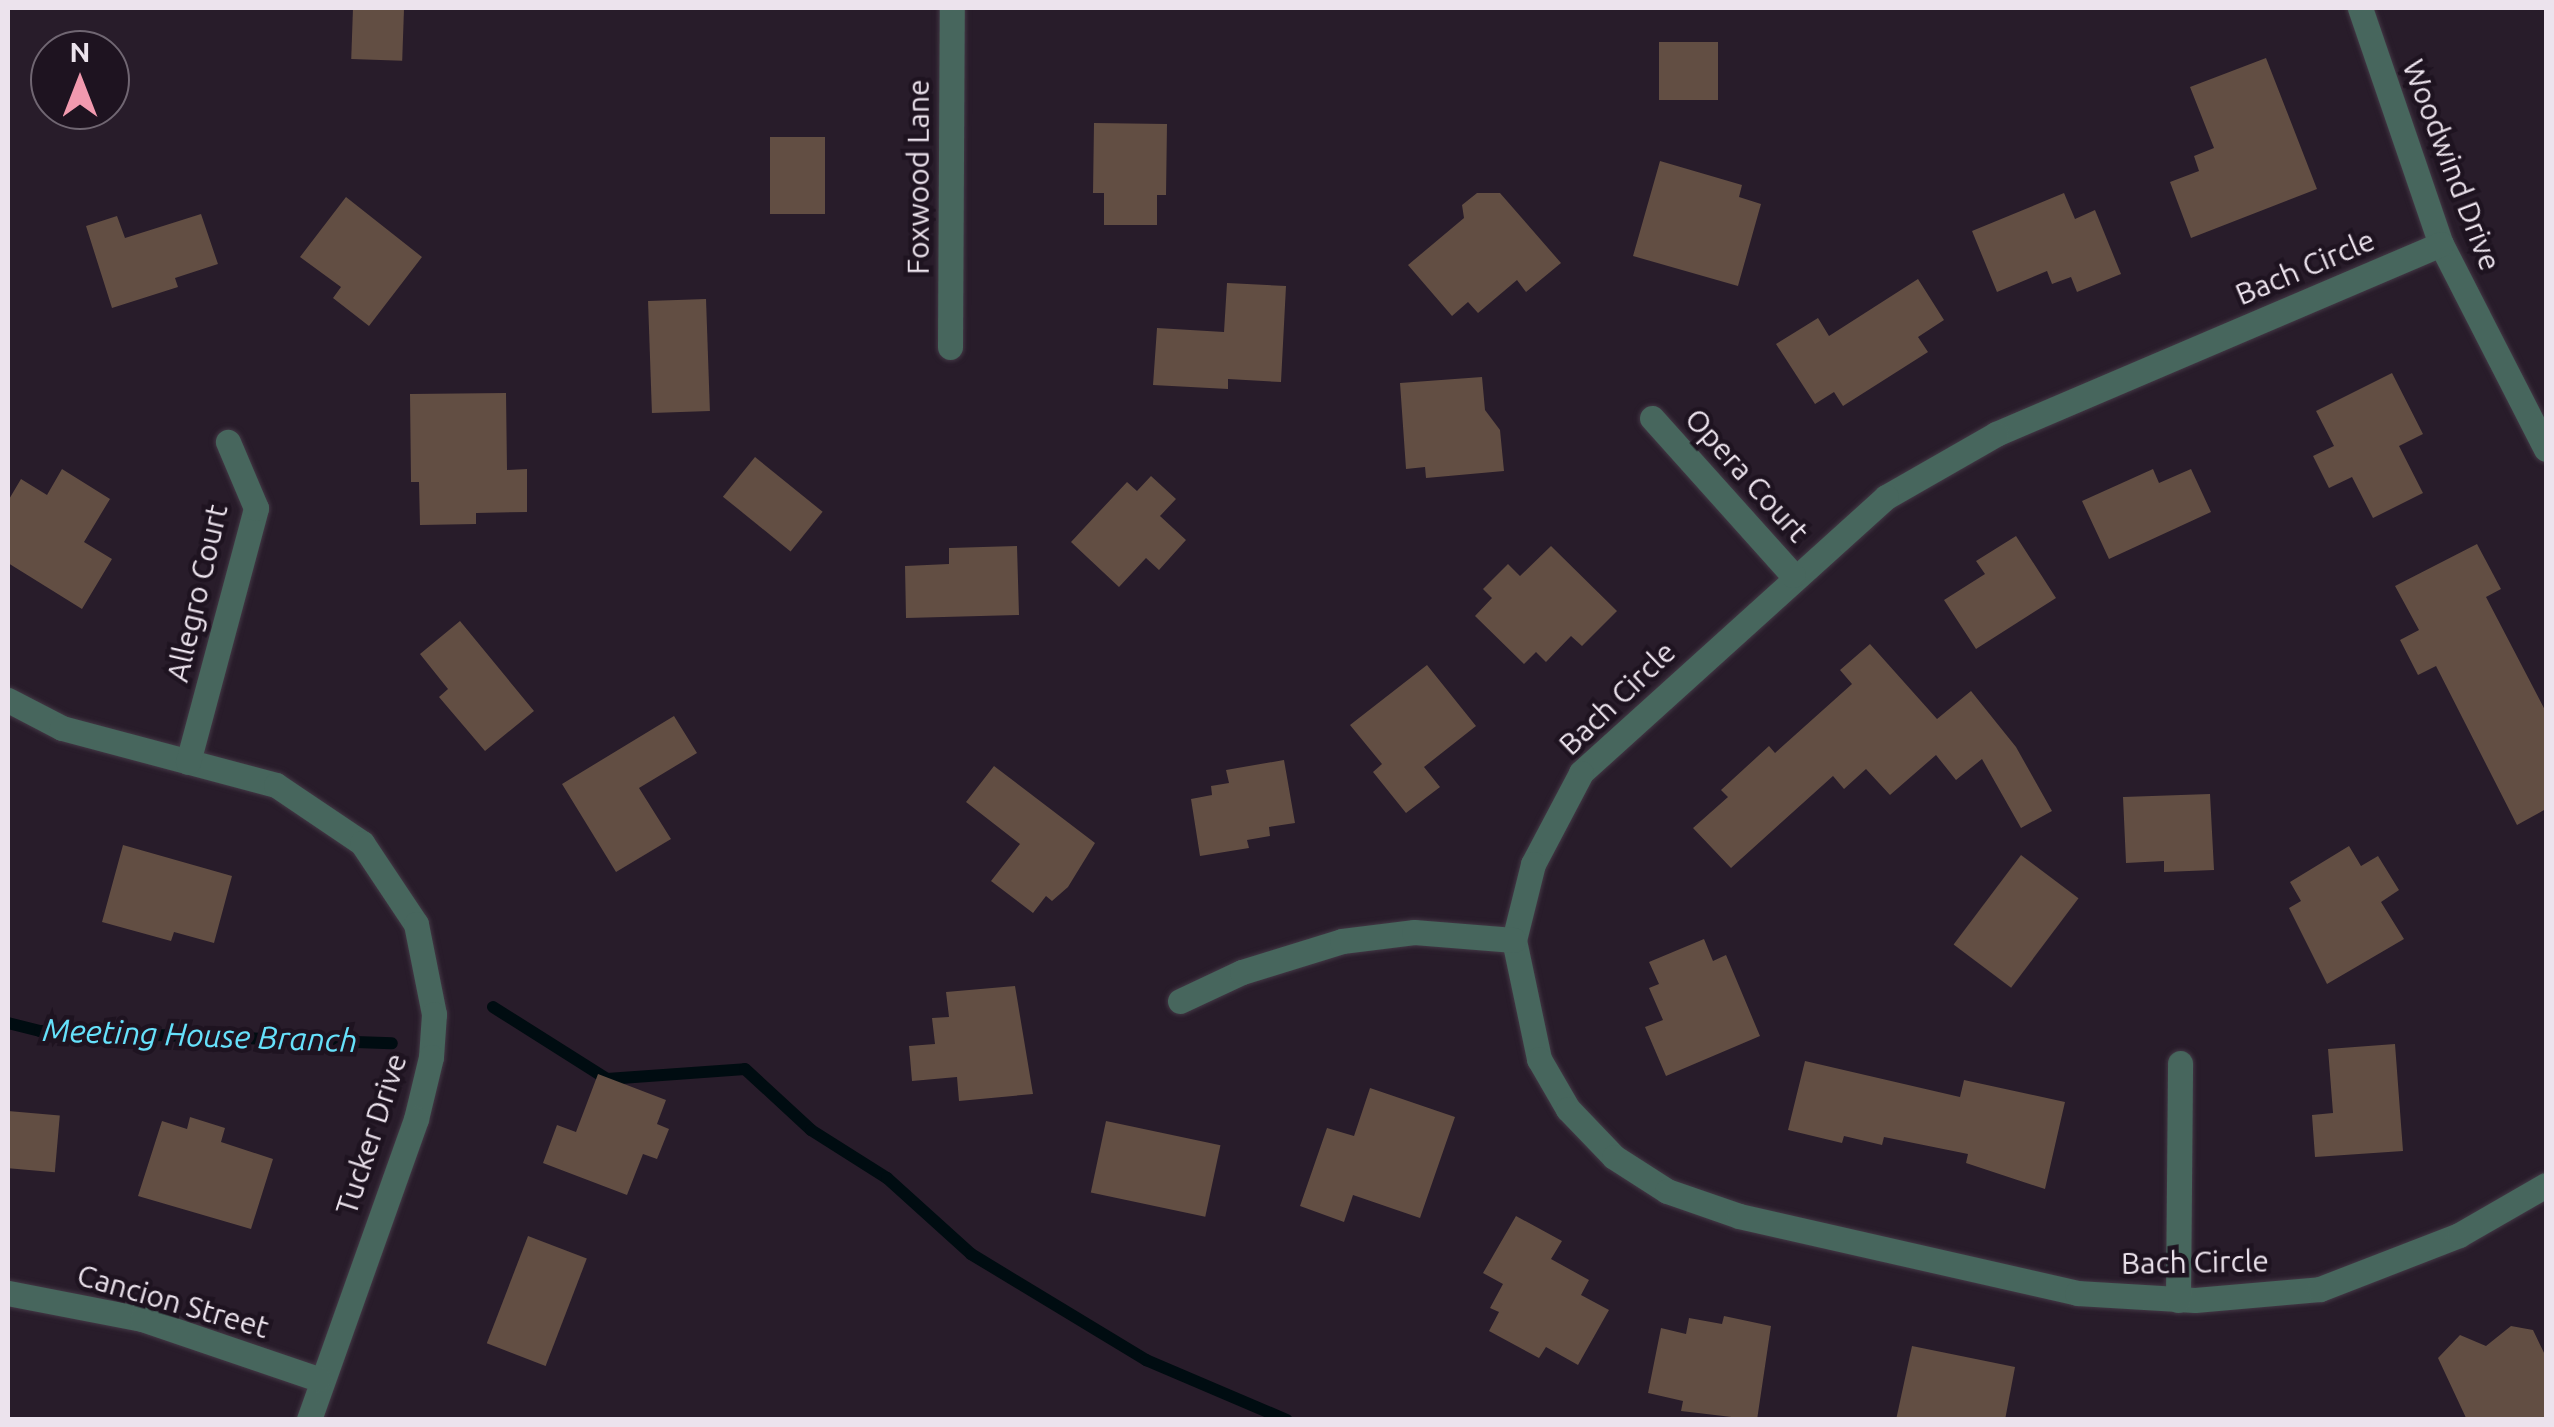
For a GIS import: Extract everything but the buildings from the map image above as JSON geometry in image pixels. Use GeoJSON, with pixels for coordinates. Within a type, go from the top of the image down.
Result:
{"type":"FeatureCollection","features":[{"type":"Feature","properties":{"kind":"street","name":"Foxwood Lane"},"geometry":{"type":"LineString","coordinates":[[950,348],[952,8]]}},
{"type":"Feature","properties":{"kind":"street","name":"Woodwind Drive"},"geometry":{"type":"LineString","coordinates":[[2360,8],[2442,244],[2546,449]]}},
{"type":"Feature","properties":{"kind":"street","name":"Bach Circle"},"geometry":{"type":"LineString","coordinates":[[2442,244],[1996,434],[1886,497],[1793,576],[1580,773],[1533,864],[1514,940],[1540,1058],[1568,1109],[1614,1157],[1667,1190],[1739,1216],[2077,1293],[2178,1300],[2320,1289],[2459,1235],[2546,1185]]}},
{"type":"Feature","properties":{"kind":"street","name":"Opera Court"},"geometry":{"type":"LineString","coordinates":[[1652,418],[1793,576]]}},
{"type":"Feature","properties":{"kind":"street","name":"Allegro Court"},"geometry":{"type":"LineString","coordinates":[[188,762],[256,508],[228,442]]}},
{"type":"Feature","properties":{"kind":"street","name":"Tucker Drive"},"geometry":{"type":"LineString","coordinates":[[8,700],[62,728],[276,785],[362,843],[416,924],[428,968],[431,1057],[416,1119],[318,1380],[309,1420]]}},
{"type":"Feature","properties":{"kind":"street"},"geometry":{"type":"LineString","coordinates":[[1180,1001],[1242,972],[1342,941],[1414,932],[1514,940]]}},
{"type":"Feature","properties":{"kind":"street"},"geometry":{"type":"LineString","coordinates":[[2178,1300],[2180,1062]]}},
{"type":"Feature","properties":{"kind":"street","name":"Cancion Street"},"geometry":{"type":"LineString","coordinates":[[8,1293],[142,1319],[318,1380]]}},
{"type":"Feature","properties":{"kind":"waterway","name":"Meeting House Branch"},"geometry":{"type":"LineString","coordinates":[[493,1007],[607,1079],[745,1069],[811,1130],[887,1178],[971,1254],[1146,1360],[1287,1420]]}},
{"type":"Feature","properties":{"kind":"waterway","name":"Meeting House Branch"},"geometry":{"type":"LineString","coordinates":[[8,1023],[40,1031],[392,1043]]}}]}
